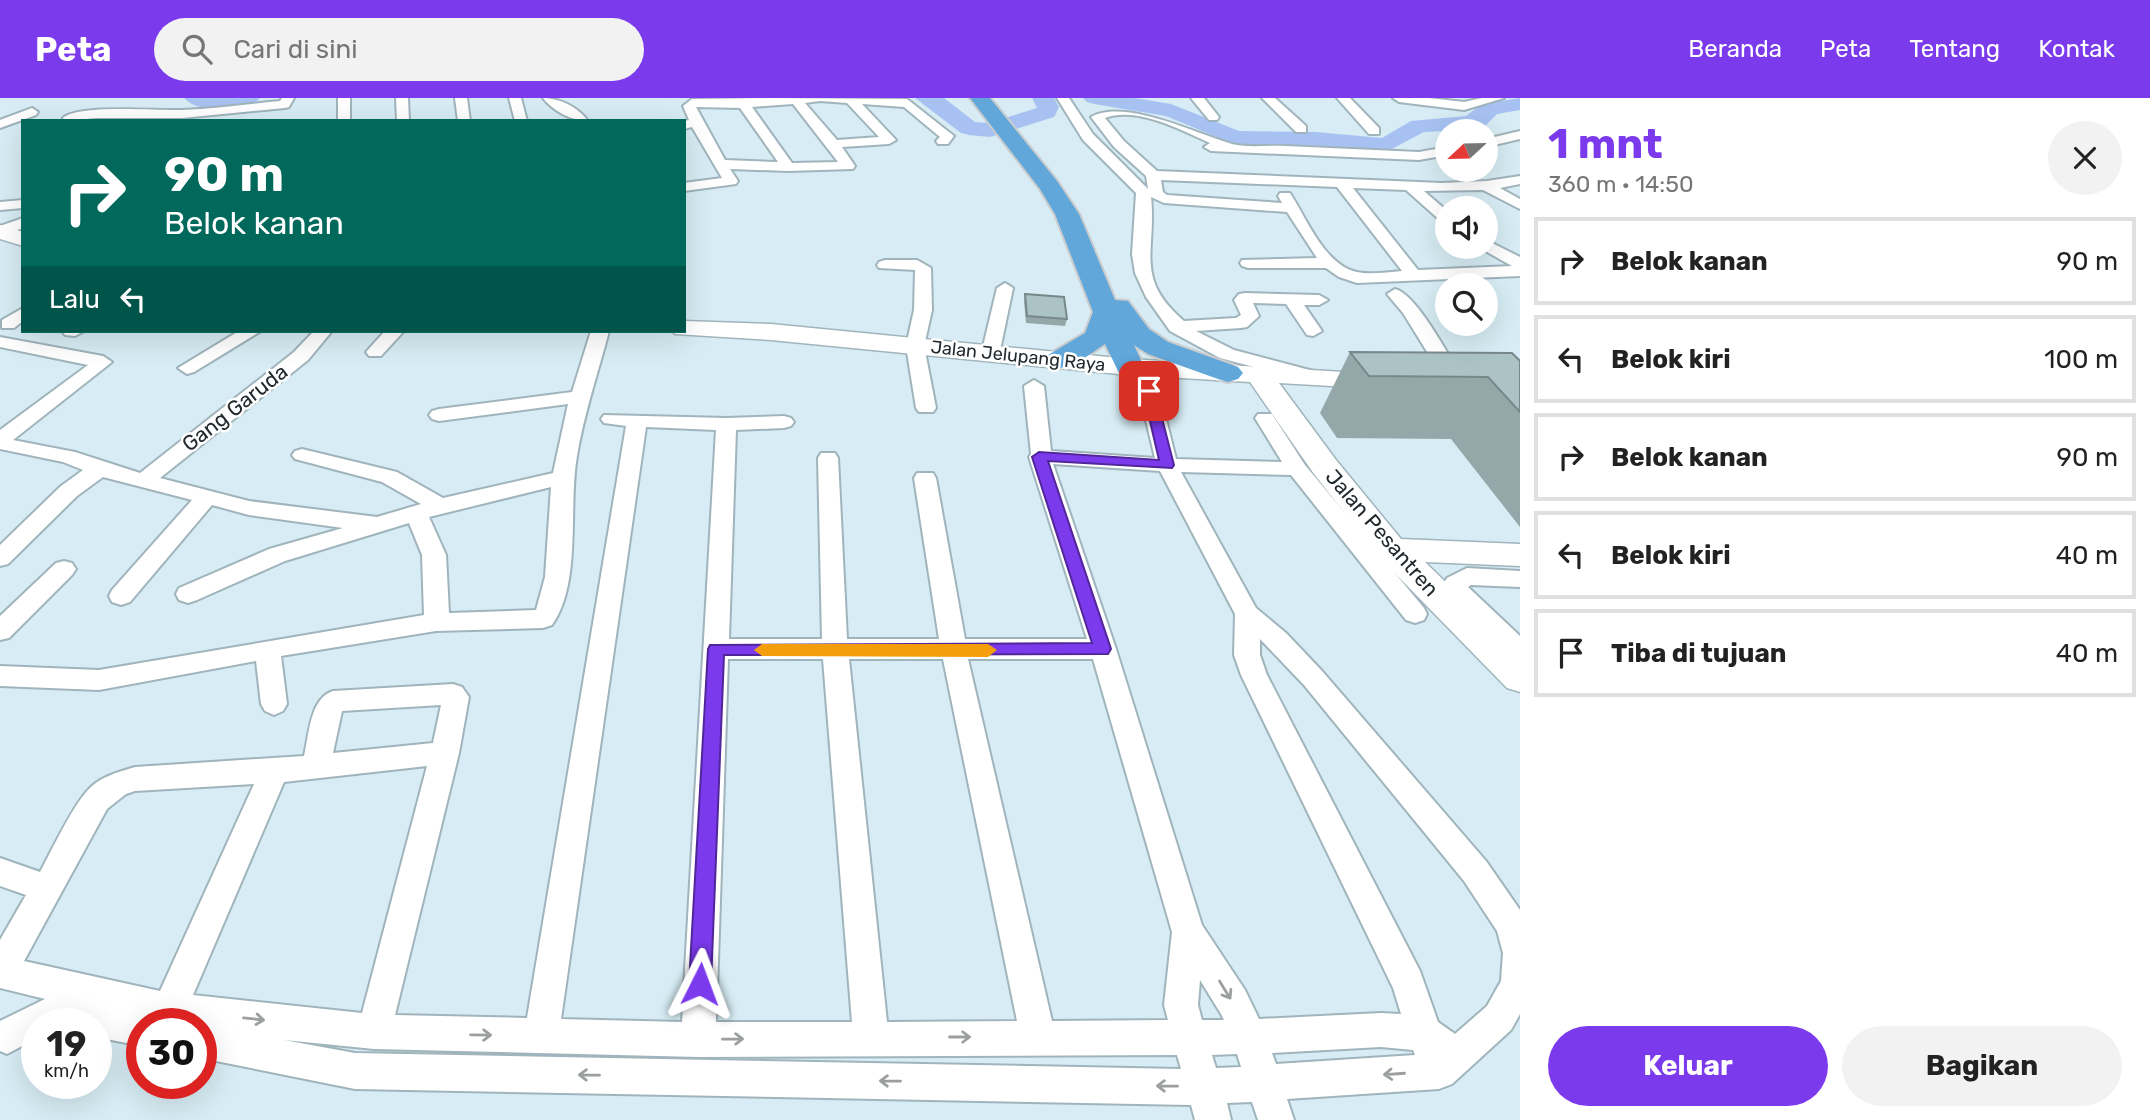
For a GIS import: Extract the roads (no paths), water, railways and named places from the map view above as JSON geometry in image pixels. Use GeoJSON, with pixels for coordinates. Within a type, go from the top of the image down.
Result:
{"type":"FeatureCollection","features":[{"type":"Feature","properties":{"kind":"highway"},"geometry":{"type":"LineString","coordinates":[[1001,106],[1022,138],[1052,161],[1102,251],[1112,310],[1139,375]]}},
{"type":"Feature","properties":{"kind":"highway"},"geometry":{"type":"LineString","coordinates":[[1058,361],[1097,337],[1112,310]]}},
{"type":"Feature","properties":{"kind":"highway"},"geometry":{"type":"LineString","coordinates":[[1112,310],[1158,348],[1244,374]]}},
{"type":"Feature","properties":{"kind":"street"},"geometry":{"type":"LineString","coordinates":[[344,98],[344,119]]}},
{"type":"Feature","properties":{"kind":"street"},"geometry":{"type":"LineString","coordinates":[[402,98],[403,119]]}},
{"type":"Feature","properties":{"kind":"street"},"geometry":{"type":"LineString","coordinates":[[461,98],[464,119]]}},
{"type":"Feature","properties":{"kind":"street"},"geometry":{"type":"LineString","coordinates":[[515,98],[520,119]]}},
{"type":"Feature","properties":{"kind":"street"},"geometry":{"type":"LineString","coordinates":[[549,98],[554,105],[580,116],[581,119]]}},
{"type":"Feature","properties":{"kind":"street"},"geometry":{"type":"LineString","coordinates":[[686,187],[732,181],[690,124],[689,104],[744,104],[821,98],[909,104],[947,136],[943,141]]}},
{"type":"Feature","properties":{"kind":"street"},"geometry":{"type":"LineString","coordinates":[[1197,98],[1213,117]]}},
{"type":"Feature","properties":{"kind":"street"},"geometry":{"type":"LineString","coordinates":[[1268,98],[1301,129]]}},
{"type":"Feature","properties":{"kind":"street"},"geometry":{"type":"LineString","coordinates":[[1343,98],[1374,131]]}},
{"type":"Feature","properties":{"kind":"street"},"geometry":{"type":"LineString","coordinates":[[1404,99],[1464,106],[1498,98]]}},
{"type":"Feature","properties":{"kind":"street"},"geometry":{"type":"LineString","coordinates":[[1404,99],[1426,113]]}},
{"type":"Feature","properties":{"kind":"street"},"geometry":{"type":"LineString","coordinates":[[721,164],[848,166],[796,100]]}},
{"type":"Feature","properties":{"kind":"street"},"geometry":{"type":"LineString","coordinates":[[1064,100],[1088,137],[1143,192],[1146,204],[1140,259],[1144,280],[1176,327],[1211,349],[1321,379]]}},
{"type":"Feature","properties":{"kind":"street"},"geometry":{"type":"LineString","coordinates":[[833,144],[890,139],[852,101]]}},
{"type":"Feature","properties":{"kind":"street"},"geometry":{"type":"LineString","coordinates":[[744,104],[788,167]]}},
{"type":"Feature","properties":{"kind":"street"},"geometry":{"type":"LineString","coordinates":[[69,119],[97,114],[227,116],[287,107]]}},
{"type":"Feature","properties":{"kind":"street"},"geometry":{"type":"LineString","coordinates":[[0,124],[32,112]]}},
{"type":"Feature","properties":{"kind":"street"},"geometry":{"type":"LineString","coordinates":[[1293,208],[1164,199],[1156,194],[1153,175],[1119,144],[1097,117],[1101,113],[1115,112],[1162,117],[1194,145],[1435,155]]}},
{"type":"Feature","properties":{"kind":"street"},"geometry":{"type":"LineString","coordinates":[[1498,140],[1520,135]]}},
{"type":"Feature","properties":{"kind":"street"},"geometry":{"type":"LineString","coordinates":[[1153,175],[1494,187],[1520,180]]}},
{"type":"Feature","properties":{"kind":"street"},"geometry":{"type":"LineString","coordinates":[[1274,178],[1328,263],[1338,271],[1357,278],[1520,271]]}},
{"type":"Feature","properties":{"kind":"street"},"geometry":{"type":"LineString","coordinates":[[1341,182],[1414,276]]}},
{"type":"Feature","properties":{"kind":"street"},"geometry":{"type":"LineString","coordinates":[[1484,182],[1494,187]]}},
{"type":"Feature","properties":{"kind":"street"},"geometry":{"type":"LineString","coordinates":[[1488,182],[1520,205]]}},
{"type":"Feature","properties":{"kind":"street"},"geometry":{"type":"LineString","coordinates":[[1408,184],[1435,208]]}},
{"type":"Feature","properties":{"kind":"street"},"geometry":{"type":"LineString","coordinates":[[0,206],[21,204]]}},
{"type":"Feature","properties":{"kind":"street"},"geometry":{"type":"LineString","coordinates":[[0,220],[21,214]]}},
{"type":"Feature","properties":{"kind":"street"},"geometry":{"type":"LineString","coordinates":[[0,232],[21,224]]}},
{"type":"Feature","properties":{"kind":"street"},"geometry":{"type":"LineString","coordinates":[[0,232],[21,238]]}},
{"type":"Feature","properties":{"kind":"street"},"geometry":{"type":"LineString","coordinates":[[1498,252],[1520,264]]}},
{"type":"Feature","properties":{"kind":"street"},"geometry":{"type":"LineString","coordinates":[[1480,259],[1488,272]]}},
{"type":"Feature","properties":{"kind":"street"},"geometry":{"type":"LineString","coordinates":[[1248,263],[1328,263]]}},
{"type":"Feature","properties":{"kind":"street"},"geometry":{"type":"LineString","coordinates":[[885,265],[917,265],[923,268],[923,310],[915,346],[926,408]]}},
{"type":"Feature","properties":{"kind":"street"},"geometry":{"type":"LineString","coordinates":[[990,355],[1005,288]]}},
{"type":"Feature","properties":{"kind":"street"},"geometry":{"type":"LineString","coordinates":[[1395,294],[1467,384]]}},
{"type":"Feature","properties":{"kind":"street"},"geometry":{"type":"LineString","coordinates":[[1176,327],[1241,323],[1250,316],[1242,300],[1245,298],[1319,300]]}},
{"type":"Feature","properties":{"kind":"street"},"geometry":{"type":"LineString","coordinates":[[1291,299],[1314,331]]}},
{"type":"Feature","properties":{"kind":"street"},"geometry":{"type":"LineString","coordinates":[[21,314],[8,324],[21,325]]}},
{"type":"Feature","properties":{"kind":"street","name":"Jalan Jelupang Raya"},"geometry":{"type":"LineString","coordinates":[[686,329],[771,332],[915,346],[1058,361],[1139,375],[1244,374],[1467,384]]}},
{"type":"Feature","properties":{"kind":"street"},"geometry":{"type":"LineString","coordinates":[[187,368],[248,333]]}},
{"type":"Feature","properties":{"kind":"street","name":"Gang Garuda"},"geometry":{"type":"LineString","coordinates":[[143,481],[301,356],[321,333]]}},
{"type":"Feature","properties":{"kind":"street"},"geometry":{"type":"LineString","coordinates":[[375,352],[393,333]]}},
{"type":"Feature","properties":{"kind":"street"},"geometry":{"type":"LineString","coordinates":[[0,676],[99,680],[436,622],[543,619],[548,613],[556,579],[562,525],[562,478],[580,397],[599,333]]}},
{"type":"Feature","properties":{"kind":"street"},"geometry":{"type":"LineString","coordinates":[[0,342],[103,362],[0,440],[3,444],[68,457],[99,469],[249,508],[380,525]]}},
{"type":"Feature","properties":{"kind":"street","name":"Jalan Pesantren"},"geometry":{"type":"LineString","coordinates":[[1244,374],[1325,467],[1392,550],[1520,678]]}},
{"type":"Feature","properties":{"kind":"street"},"geometry":{"type":"LineString","coordinates":[[217,1044],[355,1071],[631,1076],[1209,1104],[1266,1082],[1448,1064],[1499,1018],[1518,984],[1519,953],[1512,925],[1475,871],[1322,688],[1278,639],[1247,614],[1167,465],[1139,375]]}},
{"type":"Feature","properties":{"kind":"street"},"geometry":{"type":"LineString","coordinates":[[1034,386],[1039,457],[1102,649],[1188,932],[1233,1002],[1266,1082],[1276,1120]]}},
{"type":"Feature","properties":{"kind":"street"},"geometry":{"type":"LineString","coordinates":[[439,415],[580,397]]}},
{"type":"Feature","properties":{"kind":"street"},"geometry":{"type":"LineString","coordinates":[[1265,418],[1297,469],[1415,614]]}},
{"type":"Feature","properties":{"kind":"street"},"geometry":{"type":"LineString","coordinates":[[541,1036],[624,420],[726,424],[784,422]]}},
{"type":"Feature","properties":{"kind":"street"},"geometry":{"type":"LineString","coordinates":[[698,1040],[726,424]]}},
{"type":"Feature","properties":{"kind":"street"},"geometry":{"type":"LineString","coordinates":[[302,455],[389,477],[440,506]]}},
{"type":"Feature","properties":{"kind":"street"},"geometry":{"type":"LineString","coordinates":[[1039,457],[1297,469]]}},
{"type":"Feature","properties":{"kind":"street"},"geometry":{"type":"LineString","coordinates":[[828,458],[835,651],[871,1038]]}},
{"type":"Feature","properties":{"kind":"street"},"geometry":{"type":"LineString","coordinates":[[0,558],[69,491],[99,469]]}},
{"type":"Feature","properties":{"kind":"street"},"geometry":{"type":"LineString","coordinates":[[187,594],[277,555],[440,506],[562,478]]}},
{"type":"Feature","properties":{"kind":"street"},"geometry":{"type":"LineString","coordinates":[[925,478],[954,651],[1038,1037]]}},
{"type":"Feature","properties":{"kind":"street"},"geometry":{"type":"LineString","coordinates":[[121,596],[208,496]]}},
{"type":"Feature","properties":{"kind":"street"},"geometry":{"type":"LineString","coordinates":[[416,513],[434,555],[437,585],[436,622]]}},
{"type":"Feature","properties":{"kind":"street"},"geometry":{"type":"LineString","coordinates":[[1392,550],[1520,555]]}},
{"type":"Feature","properties":{"kind":"street"},"geometry":{"type":"LineString","coordinates":[[0,631],[64,569]]}},
{"type":"Feature","properties":{"kind":"street"},"geometry":{"type":"LineString","coordinates":[[1520,579],[1467,576],[1455,584],[1458,591],[1520,651]]}},
{"type":"Feature","properties":{"kind":"street"},"geometry":{"type":"LineString","coordinates":[[1247,614],[1247,655],[1254,676],[1408,983],[1424,1033],[1448,1064]]}},
{"type":"Feature","properties":{"kind":"street"},"geometry":{"type":"LineString","coordinates":[[716,649],[1102,649]]}},
{"type":"Feature","properties":{"kind":"street"},"geometry":{"type":"LineString","coordinates":[[267,650],[274,704]]}},
{"type":"Feature","properties":{"kind":"street"},"geometry":{"type":"LineString","coordinates":[[316,767],[330,704],[339,699],[453,694],[456,697],[374,1032]]}},
{"type":"Feature","properties":{"kind":"street"},"geometry":{"type":"LineString","coordinates":[[126,1014],[86,1005],[42,982],[0,971],[97,800],[116,785],[148,778],[274,771],[444,753]]}},
{"type":"Feature","properties":{"kind":"street"},"geometry":{"type":"LineString","coordinates":[[164,1008],[274,771]]}},
{"type":"Feature","properties":{"kind":"street"},"geometry":{"type":"LineString","coordinates":[[0,872],[48,888]]}},
{"type":"Feature","properties":{"kind":"street"},"geometry":{"type":"LineString","coordinates":[[1188,932],[1181,1005],[1209,1104]]}},
{"type":"Feature","properties":{"kind":"street"},"geometry":{"type":"LineString","coordinates":[[3,1041],[42,982]]}},
{"type":"Feature","properties":{"kind":"street"},"geometry":{"type":"LineString","coordinates":[[3,1041],[48,1014],[86,1005]]}},
{"type":"Feature","properties":{"kind":"street"},"geometry":{"type":"LineString","coordinates":[[217,1024],[374,1032],[698,1040],[1249,1037],[1381,1030],[1424,1033]]}},
{"type":"Feature","properties":{"kind":"street"},"geometry":{"type":"LineString","coordinates":[[631,1076],[635,1038]]}},
{"type":"Feature","properties":{"kind":"waterway"},"geometry":{"type":"LineString","coordinates":[[195,98],[222,104],[249,98]]}},
{"type":"Feature","properties":{"kind":"waterway"},"geometry":{"type":"LineString","coordinates":[[926,98],[933,100],[969,128],[990,130],[1046,112],[1048,107],[1043,98]]}},
{"type":"Feature","properties":{"kind":"waterway"},"geometry":{"type":"LineString","coordinates":[[1094,98],[1171,110],[1236,138],[1316,139],[1386,145],[1419,126],[1467,123],[1478,120],[1490,109],[1520,104]]}}]}
